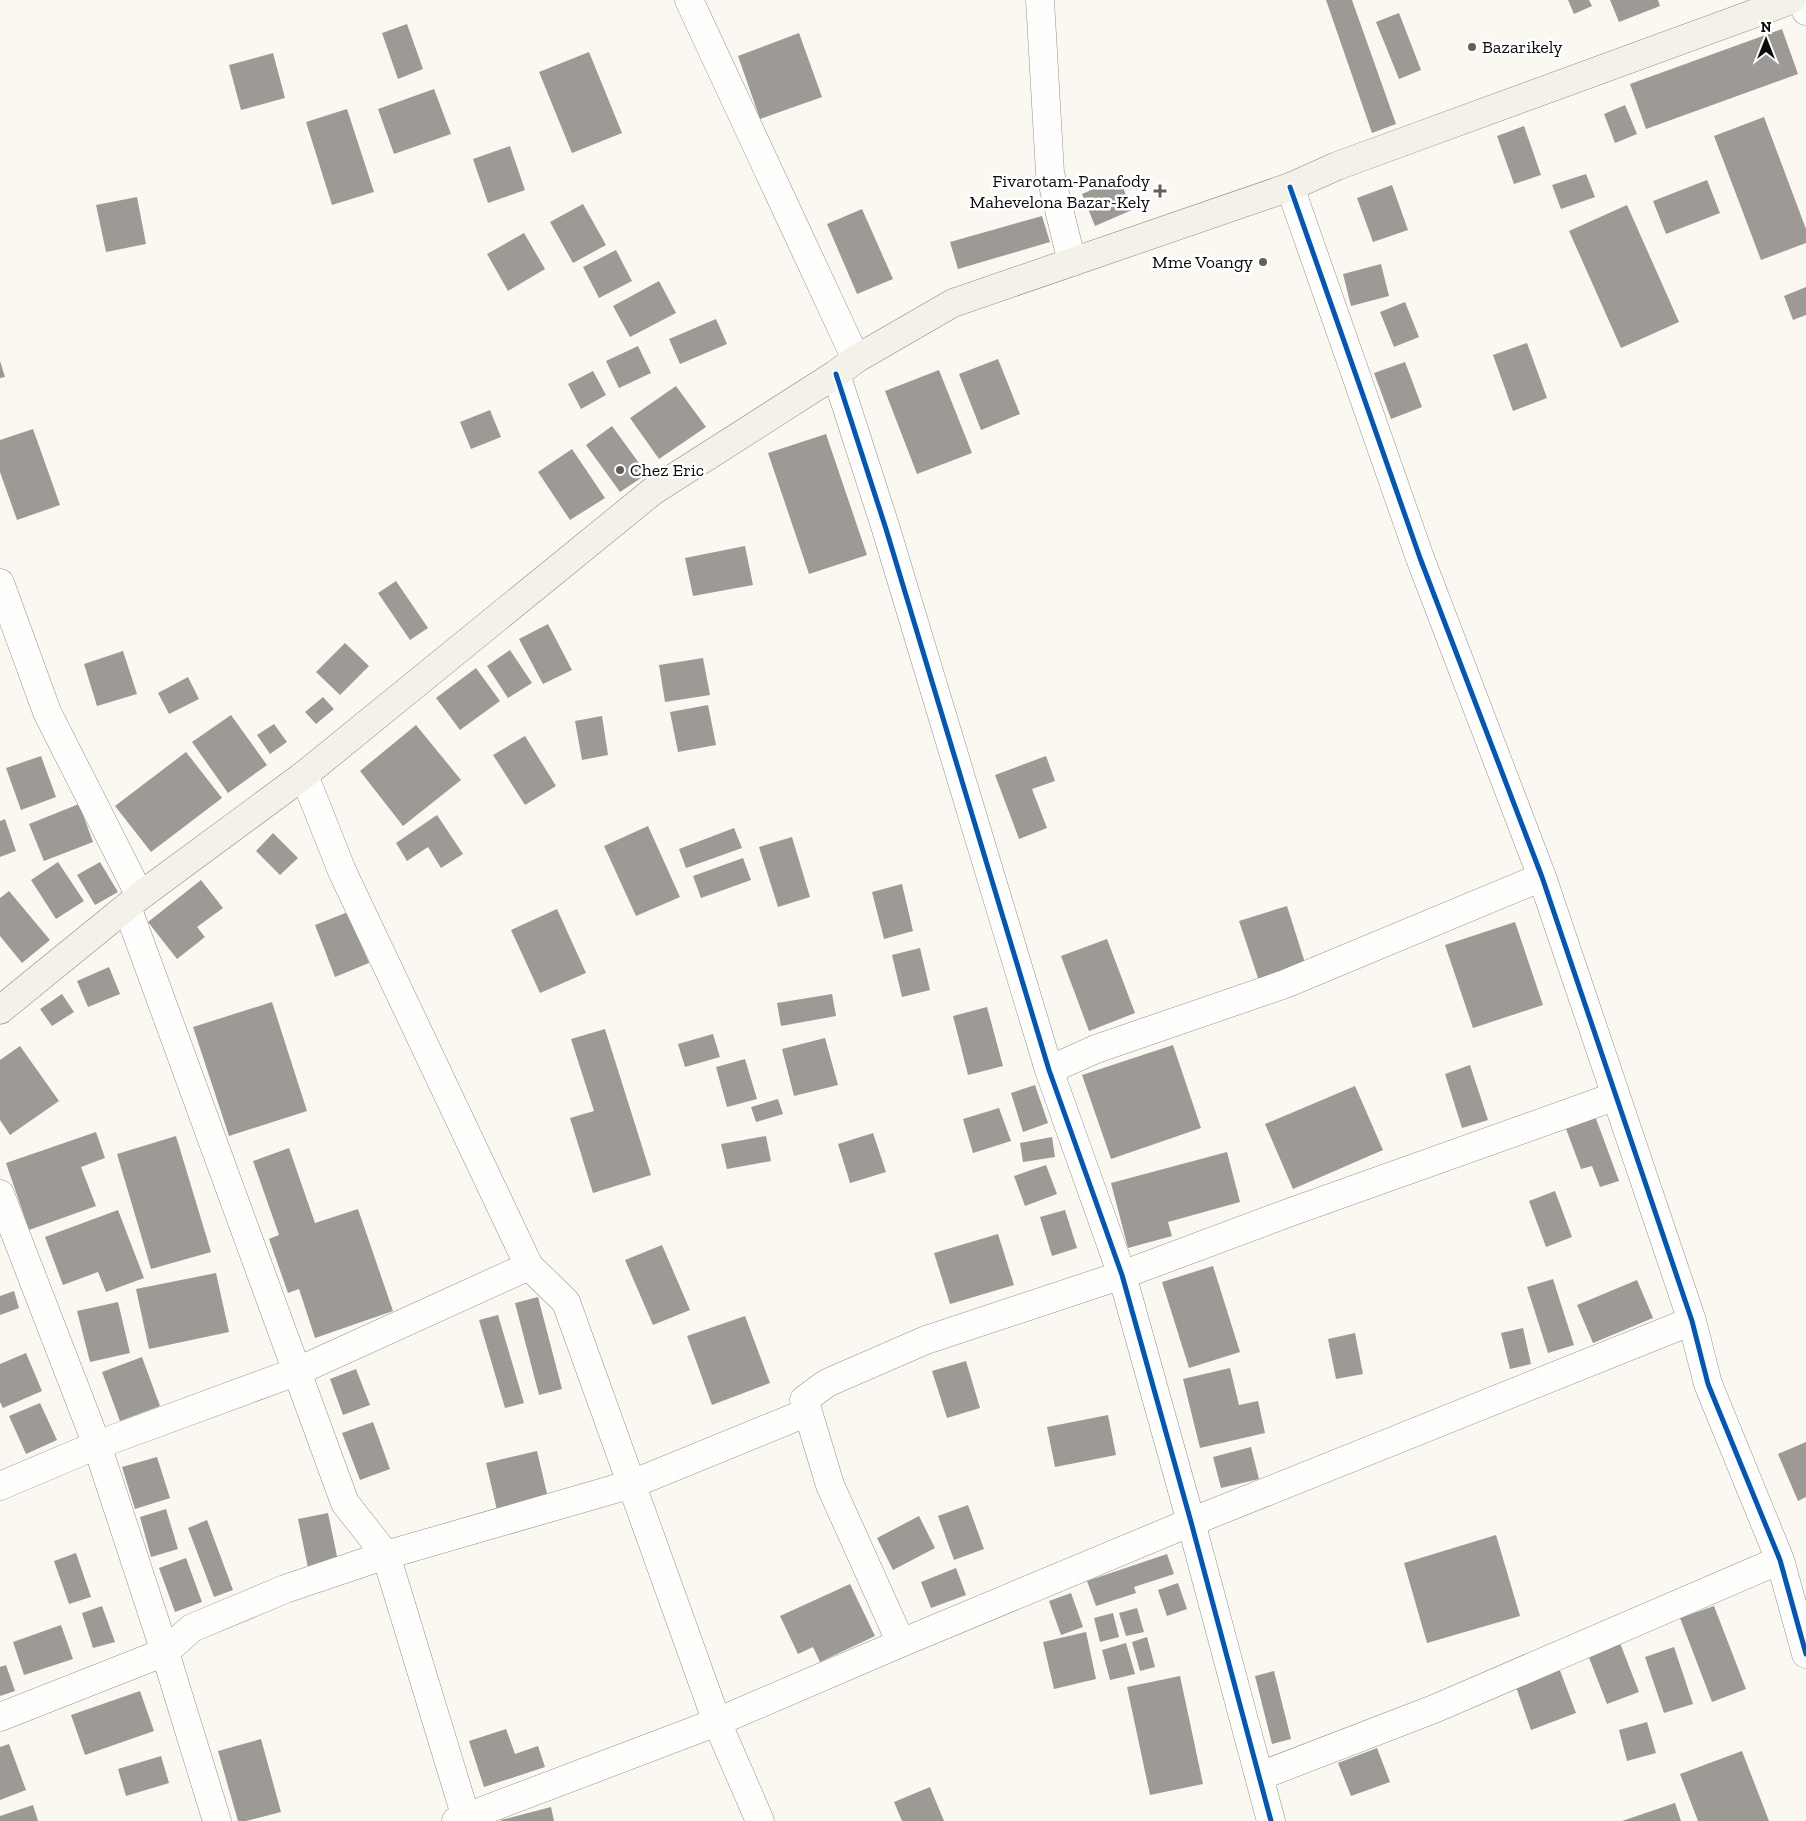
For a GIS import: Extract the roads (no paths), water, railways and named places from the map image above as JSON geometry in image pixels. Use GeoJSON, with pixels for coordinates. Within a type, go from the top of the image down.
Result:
{"type":"FeatureCollection","features":[{"type":"Feature","properties":{"kind":"main road"},"geometry":{"type":"LineString","coordinates":[[0,1010],[133,901],[304,775],[653,491],[846,366],[953,303],[1290,187],[1337,166],[1791,0]]}},
{"type":"Feature","properties":{"kind":"street"},"geometry":{"type":"LineString","coordinates":[[688,0],[846,366],[886,529],[1049,1070],[1122,1275],[1191,1522],[1271,1821]]}},
{"type":"Feature","properties":{"kind":"street"},"geometry":{"type":"LineString","coordinates":[[1040,0],[1050,173],[1072,262]]}},
{"type":"Feature","properties":{"kind":"street"},"geometry":{"type":"LineString","coordinates":[[1802,0],[1806,11]]}},
{"type":"Feature","properties":{"kind":"street"},"geometry":{"type":"LineString","coordinates":[[1290,187],[1420,558],[1542,877],[1692,1321],[1708,1384],[1780,1560],[1806,1654]]}},
{"type":"Feature","properties":{"kind":"street"},"geometry":{"type":"LineString","coordinates":[[0,583],[48,712],[133,901],[345,1504],[386,1554],[463,1820],[717,1722],[1191,1522],[1692,1321]]}},
{"type":"Feature","properties":{"kind":"street"},"geometry":{"type":"LineString","coordinates":[[304,775],[342,871],[529,1266],[566,1302],[717,1722],[760,1821]]}},
{"type":"Feature","properties":{"kind":"street"},"geometry":{"type":"LineString","coordinates":[[1049,1070],[1096,1049],[1285,984],[1542,877]]}},
{"type":"Feature","properties":{"kind":"street"},"geometry":{"type":"LineString","coordinates":[[901,1643],[830,1486],[804,1400],[827,1383],[926,1340],[1122,1275],[1288,1213],[1616,1096]]}},
{"type":"Feature","properties":{"kind":"street"},"geometry":{"type":"LineString","coordinates":[[0,1194],[97,1445],[165,1652],[217,1821]]}},
{"type":"Feature","properties":{"kind":"street"},"geometry":{"type":"LineString","coordinates":[[0,1486],[97,1445],[298,1371],[529,1266]]}},
{"type":"Feature","properties":{"kind":"street"},"geometry":{"type":"LineString","coordinates":[[0,1717],[165,1652],[192,1628],[285,1589],[386,1554],[632,1484],[808,1412]]}},
{"type":"Feature","properties":{"kind":"street"},"geometry":{"type":"LineString","coordinates":[[1260,1776],[1434,1709],[1780,1560]]}},
{"type":"Feature","properties":{"kind":"place","name":"Bazarikely"},"geometry":{"type":"Point","coordinates":[1472,47]}},
{"type":"Feature","properties":{"kind":"place","name":"Fivarotam-Panafody Mahevelona Bazar-Kely"},"geometry":{"type":"Point","coordinates":[1160,191]}},
{"type":"Feature","properties":{"kind":"place","name":"Mme Voangy"},"geometry":{"type":"Point","coordinates":[1263,262]}},
{"type":"Feature","properties":{"kind":"place","name":"Chez Eric"},"geometry":{"type":"Point","coordinates":[620,470]}}]}
